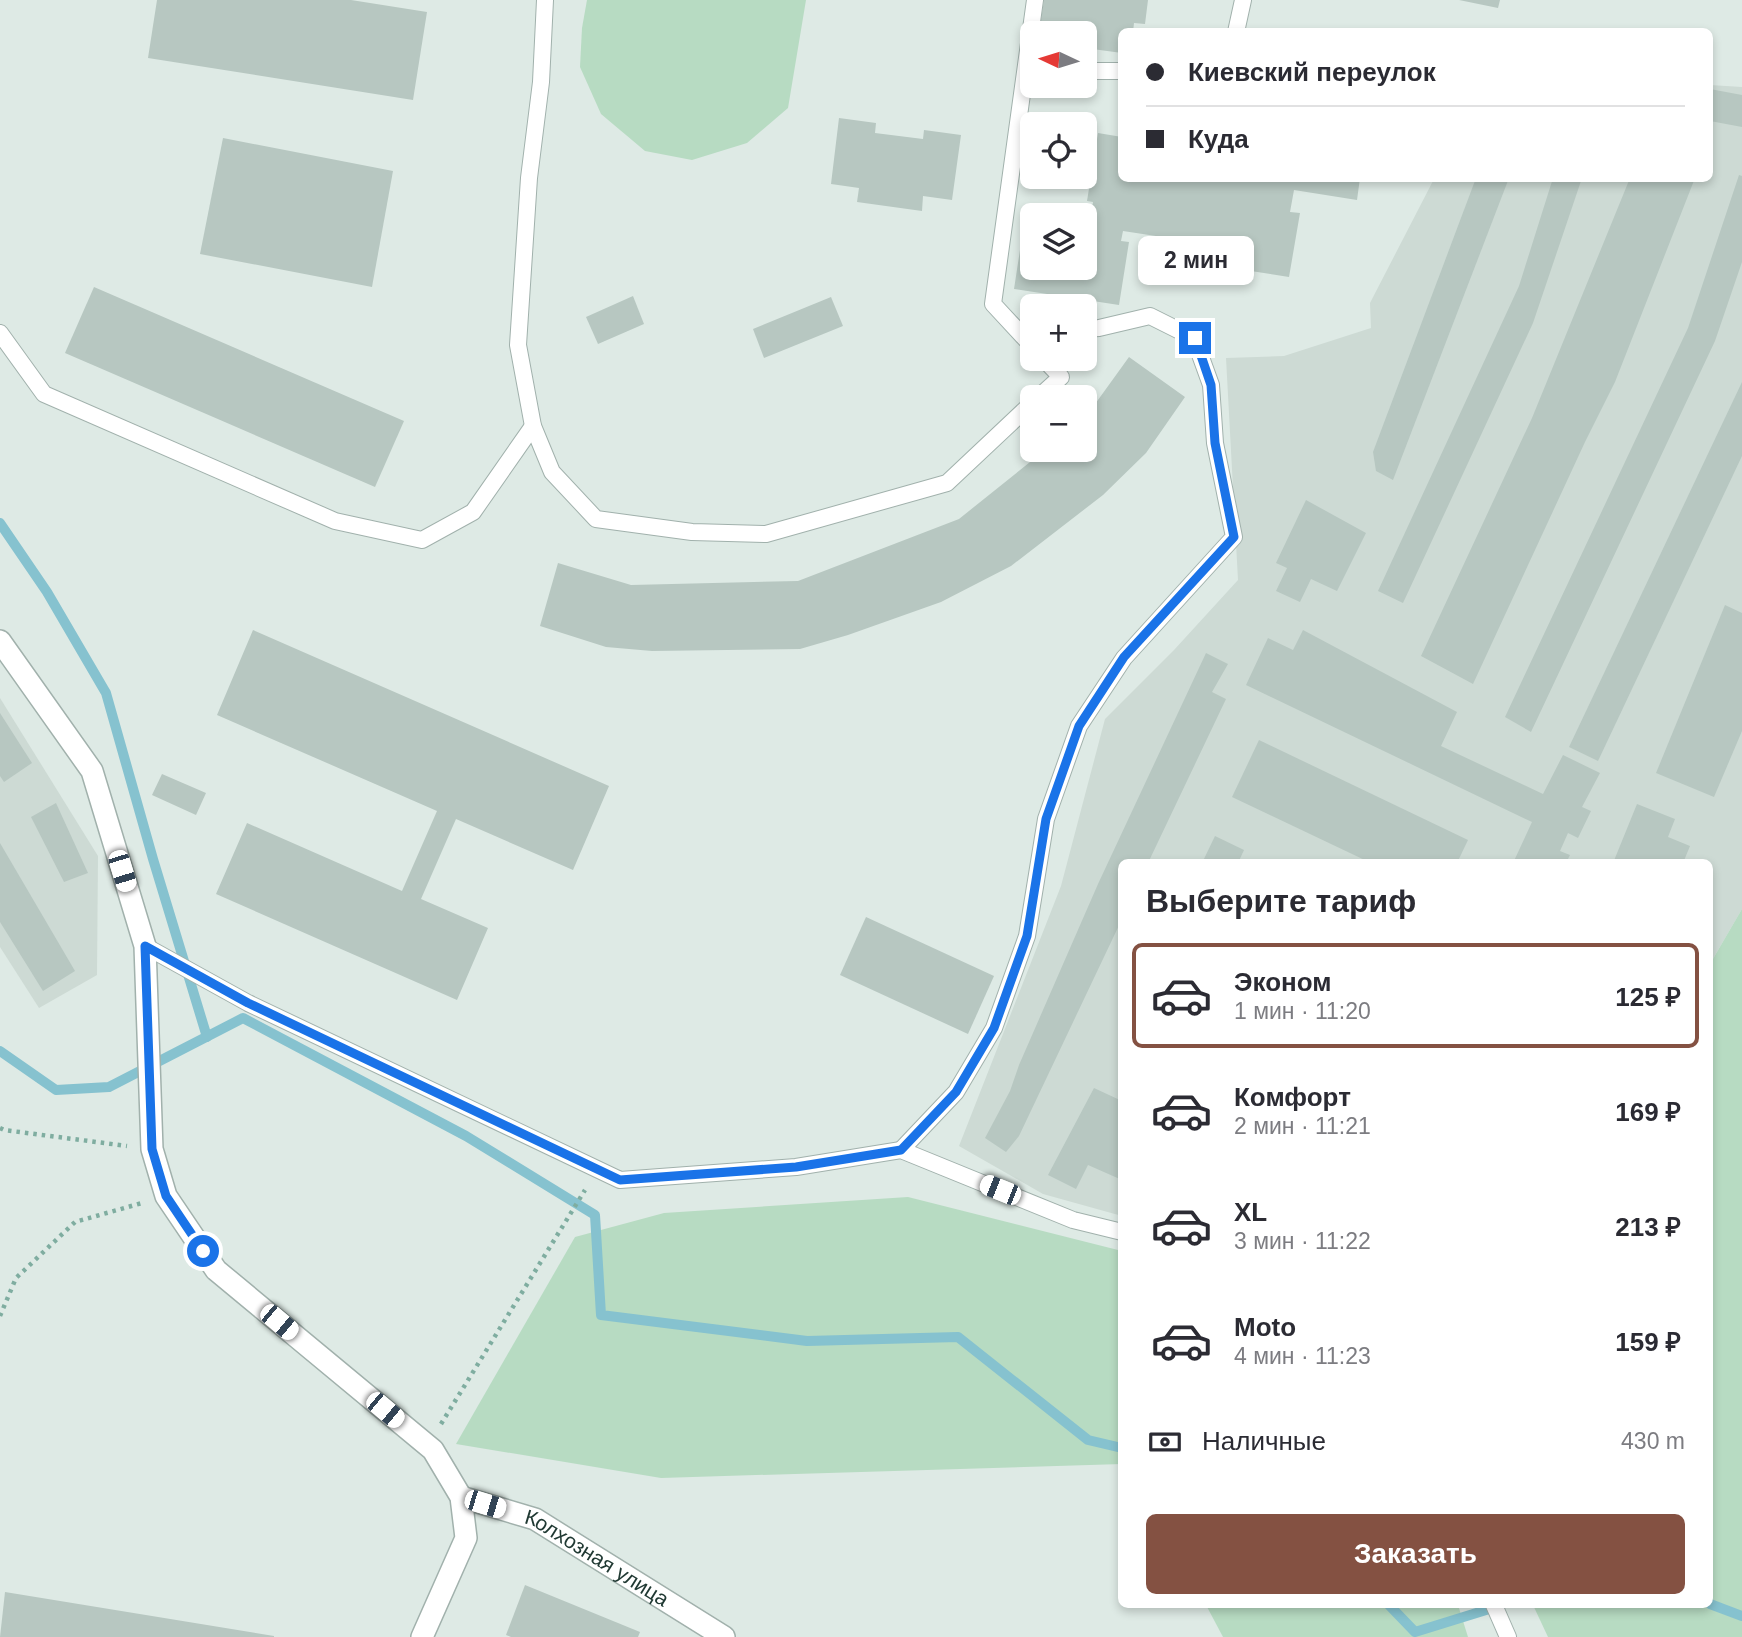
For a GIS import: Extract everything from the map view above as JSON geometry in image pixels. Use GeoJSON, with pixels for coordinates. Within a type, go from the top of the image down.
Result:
{"type":"FeatureCollection","features":[{"type":"Feature","properties":{"kind":"street"},"geometry":{"type":"LineString","coordinates":[[0,640],[92,771],[154,951],[148,1044],[149,1090],[152,1149],[166,1196],[216,1270],[433,1450],[461,1497],[466,1538],[422,1637]]}},
{"type":"Feature","properties":{"kind":"street","name":"Колхозная улица"},"geometry":{"type":"LineString","coordinates":[[461,1497],[535,1519],[724,1637]]}},
{"type":"Feature","properties":{"kind":"lane"},"geometry":{"type":"LineString","coordinates":[[545,0],[541,82],[530,178],[518,345],[533,426],[552,472],[596,519],[692,531],[766,534],[947,483],[1020,414]]}},
{"type":"Feature","properties":{"kind":"lane"},"geometry":{"type":"LineString","coordinates":[[1033,21],[1035,0]]}},
{"type":"Feature","properties":{"kind":"lane"},"geometry":{"type":"LineString","coordinates":[[1237,28],[1243,0]]}},
{"type":"Feature","properties":{"kind":"lane"},"geometry":{"type":"LineString","coordinates":[[1097,71],[1118,71]]}},
{"type":"Feature","properties":{"kind":"lane"},"geometry":{"type":"LineString","coordinates":[[1020,333],[993,304],[1025,98]]}},
{"type":"Feature","properties":{"kind":"lane"},"geometry":{"type":"LineString","coordinates":[[901,1150],[956,1092],[994,1028],[1027,936],[1046,819],[1079,726],[1124,657],[1234,537],[1215,443],[1211,385],[1195,338],[1150,316],[1097,328]]}},
{"type":"Feature","properties":{"kind":"lane"},"geometry":{"type":"LineString","coordinates":[[1009,322],[1020,325]]}},
{"type":"Feature","properties":{"kind":"lane"},"geometry":{"type":"LineString","coordinates":[[0,333],[44,394],[335,521],[422,540],[474,512],[533,426]]}},
{"type":"Feature","properties":{"kind":"lane"},"geometry":{"type":"LineString","coordinates":[[1052,385],[1061,377],[1055,371]]}},
{"type":"Feature","properties":{"kind":"lane"},"geometry":{"type":"LineString","coordinates":[[154,951],[248,1003],[620,1180],[796,1167],[901,1150],[1073,1220],[1118,1231]]}},
{"type":"Feature","properties":{"kind":"lane"},"geometry":{"type":"LineString","coordinates":[[1495,1608],[1506,1632]]}},
{"type":"Feature","properties":{"kind":"path"},"geometry":{"type":"LineString","coordinates":[[1,1129],[152,1149]]}},
{"type":"Feature","properties":{"kind":"path"},"geometry":{"type":"LineString","coordinates":[[428,1446],[589,1185]]}},
{"type":"Feature","properties":{"kind":"path"},"geometry":{"type":"LineString","coordinates":[[0,1316],[16,1278],[75,1222],[166,1196]]}},
{"type":"Feature","properties":{"kind":"shaded area"},"geometry":{"type":"Polygon","coordinates":[[[1713,85],[1742,87],[1742,909],[1713,959],[1713,859],[1118,859],[1118,1215],[1043,1194],[959,1146],[1061,886],[1105,719],[1174,650],[1238,580],[1226,358],[1284,356],[1371,328],[1370,303],[1432,182],[1713,182],[1713,85]]]}},
{"type":"Feature","properties":{"kind":"shaded area"},"geometry":{"type":"Polygon","coordinates":[[[0,698],[98,856],[97,975],[39,1008],[0,947],[0,698]]]}},
{"type":"Feature","properties":{"kind":"green space"},"geometry":{"type":"Polygon","coordinates":[[[587,0],[806,0],[788,108],[747,143],[692,160],[645,151],[601,114],[580,67],[587,0]]]}},
{"type":"Feature","properties":{"kind":"green space"},"geometry":{"type":"Polygon","coordinates":[[[1742,909],[1742,1637],[1548,1637],[1534,1608],[1713,1608],[1713,959],[1742,909]]]}},
{"type":"Feature","properties":{"kind":"green space"},"geometry":{"type":"Polygon","coordinates":[[[908,1197],[1118,1250],[1118,1464],[661,1478],[456,1444],[575,1237],[664,1213],[908,1197]]]}},
{"type":"Feature","properties":{"kind":"green space"},"geometry":{"type":"Polygon","coordinates":[[[1208,1608],[1459,1608],[1468,1637],[1223,1637],[1208,1608]]]}},
{"type":"Feature","properties":{"kind":"building"},"geometry":{"type":"Polygon","coordinates":[[[157,0],[351,0],[427,12],[413,100],[148,58],[157,0]]]}},
{"type":"Feature","properties":{"kind":"building"},"geometry":{"type":"Polygon","coordinates":[[[1044,0],[1148,0],[1145,24],[1134,23],[1133,28],[1118,28],[1118,52],[1097,50],[1097,21],[1041,21],[1044,0]]]}},
{"type":"Feature","properties":{"kind":"building"},"geometry":{"type":"Polygon","coordinates":[[[1459,0],[1500,0],[1498,8],[1459,0]]]}},
{"type":"Feature","properties":{"kind":"building"},"geometry":{"type":"Polygon","coordinates":[[[1713,90],[1742,95],[1742,127],[1713,122],[1713,90]]]}},
{"type":"Feature","properties":{"kind":"building"},"geometry":{"type":"Polygon","coordinates":[[[839,118],[876,123],[875,133],[923,139],[924,130],[961,135],[952,200],[923,196],[922,211],[857,202],[859,188],[831,184],[839,118]]]}},
{"type":"Feature","properties":{"kind":"building"},"geometry":{"type":"Polygon","coordinates":[[[1098,133],[1118,136],[1118,182],[1359,182],[1357,200],[1294,190],[1290,212],[1300,213],[1289,277],[1225,267],[1228,247],[1123,231],[1121,241],[1129,242],[1119,305],[1097,302],[1097,294],[1047,294],[1014,289],[1020,250],[1020,280],[1097,280],[1097,203],[1087,201],[1089,189],[1097,189],[1098,133]]]}},
{"type":"Feature","properties":{"kind":"building"},"geometry":{"type":"Polygon","coordinates":[[[223,138],[393,171],[372,287],[200,254],[223,138]]]}},
{"type":"Feature","properties":{"kind":"building"},"geometry":{"type":"Polygon","coordinates":[[[1739,175],[1742,176],[1742,262],[1715,341],[1531,732],[1505,717],[1688,328],[1739,175]]]}},
{"type":"Feature","properties":{"kind":"building"},"geometry":{"type":"Polygon","coordinates":[[[1474,182],[1507,182],[1393,480],[1376,471],[1373,452],[1474,182]]]}},
{"type":"Feature","properties":{"kind":"building"},"geometry":{"type":"Polygon","coordinates":[[[1552,182],[1581,182],[1533,323],[1403,603],[1378,591],[1519,286],[1552,182]]]}},
{"type":"Feature","properties":{"kind":"building"},"geometry":{"type":"Polygon","coordinates":[[[1628,182],[1693,182],[1615,382],[1473,684],[1421,656],[1532,418],[1628,182]]]}},
{"type":"Feature","properties":{"kind":"building"},"geometry":{"type":"Polygon","coordinates":[[[94,287],[404,421],[375,487],[65,353],[94,287]]]}},
{"type":"Feature","properties":{"kind":"building"},"geometry":{"type":"Polygon","coordinates":[[[633,296],[644,324],[598,344],[586,317],[633,296]]]}},
{"type":"Feature","properties":{"kind":"building"},"geometry":{"type":"Polygon","coordinates":[[[831,297],[843,326],[764,358],[753,329],[831,297]]]}},
{"type":"Feature","properties":{"kind":"building"},"geometry":{"type":"Polygon","coordinates":[[[1129,357],[1185,397],[1146,453],[1103,495],[1011,566],[941,602],[800,649],[652,651],[606,647],[540,626],[558,563],[631,585],[798,581],[959,519],[1030,462],[1097,462],[1097,401],[1129,357]]]}},
{"type":"Feature","properties":{"kind":"building"},"geometry":{"type":"Polygon","coordinates":[[[1742,382],[1742,456],[1598,761],[1569,747],[1742,382]]]}},
{"type":"Feature","properties":{"kind":"building"},"geometry":{"type":"Polygon","coordinates":[[[1306,500],[1366,533],[1337,591],[1311,579],[1300,602],[1276,591],[1287,568],[1276,563],[1306,500]]]}},
{"type":"Feature","properties":{"kind":"building"},"geometry":{"type":"Polygon","coordinates":[[[1725,605],[1742,613],[1742,731],[1714,797],[1656,773],[1725,605]]]}},
{"type":"Feature","properties":{"kind":"building"},"geometry":{"type":"Polygon","coordinates":[[[253,630],[609,786],[573,870],[456,819],[421,899],[488,928],[457,1000],[216,894],[247,823],[402,891],[437,811],[217,715],[253,630]]]}},
{"type":"Feature","properties":{"kind":"building"},"geometry":{"type":"Polygon","coordinates":[[[1303,630],[1457,712],[1441,746],[1543,794],[1563,755],[1600,773],[1582,807],[1591,811],[1578,838],[1568,833],[1560,851],[1570,855],[1568,859],[1515,859],[1532,822],[1246,685],[1268,638],[1293,650],[1303,630]]]}},
{"type":"Feature","properties":{"kind":"building"},"geometry":{"type":"Polygon","coordinates":[[[1206,653],[1228,664],[1212,692],[1226,699],[1150,859],[1118,859],[1118,927],[1019,1136],[1006,1152],[985,1138],[1010,1091],[1098,884],[1206,653]]]}},
{"type":"Feature","properties":{"kind":"building"},"geometry":{"type":"Polygon","coordinates":[[[0,713],[32,763],[4,782],[0,776],[0,713]]]}},
{"type":"Feature","properties":{"kind":"building"},"geometry":{"type":"Polygon","coordinates":[[[1259,740],[1468,840],[1459,859],[1363,859],[1232,797],[1259,740]]]}},
{"type":"Feature","properties":{"kind":"building"},"geometry":{"type":"Polygon","coordinates":[[[162,774],[206,793],[196,815],[152,795],[162,774]]]}},
{"type":"Feature","properties":{"kind":"building"},"geometry":{"type":"Polygon","coordinates":[[[56,803],[88,873],[64,882],[31,817],[56,803]]]}},
{"type":"Feature","properties":{"kind":"building"},"geometry":{"type":"Polygon","coordinates":[[[1637,804],[1675,819],[1668,837],[1690,846],[1685,859],[1615,859],[1637,804]]]}},
{"type":"Feature","properties":{"kind":"building"},"geometry":{"type":"Polygon","coordinates":[[[1215,836],[1244,850],[1240,859],[1204,859],[1215,836]]]}},
{"type":"Feature","properties":{"kind":"building"},"geometry":{"type":"Polygon","coordinates":[[[0,843],[75,971],[43,991],[0,922],[0,843]]]}},
{"type":"Feature","properties":{"kind":"building"},"geometry":{"type":"Polygon","coordinates":[[[866,917],[994,976],[968,1034],[840,975],[866,917]]]}},
{"type":"Feature","properties":{"kind":"building"},"geometry":{"type":"Polygon","coordinates":[[[1094,1088],[1118,1099],[1118,1178],[1088,1165],[1076,1189],[1048,1175],[1094,1088]]]}},
{"type":"Feature","properties":{"kind":"building"},"geometry":{"type":"Polygon","coordinates":[[[525,1585],[640,1632],[638,1637],[506,1635],[525,1585]]]}},
{"type":"Feature","properties":{"kind":"building"},"geometry":{"type":"Polygon","coordinates":[[[5,1592],[274,1636],[274,1637],[0,1637],[5,1592]]]}},
{"type":"Feature","properties":{"kind":"waterway"},"geometry":{"type":"LineString","coordinates":[[0,523],[47,592],[106,693],[207,1037]]}},
{"type":"Feature","properties":{"kind":"waterway"},"geometry":{"type":"LineString","coordinates":[[0,1051],[56,1090],[109,1087],[243,1018],[466,1136],[595,1215],[601,1315],[807,1341],[958,1337],[1088,1440],[1118,1447]]}},
{"type":"Feature","properties":{"kind":"waterway"},"geometry":{"type":"LineString","coordinates":[[1713,1605],[1742,1616]]}},
{"type":"Feature","properties":{"kind":"waterway"},"geometry":{"type":"LineString","coordinates":[[1392,1608],[1415,1632],[1493,1608]]}},
{"type":"Feature","properties":{"kind":"route"},"geometry":{"type":"LineString","coordinates":[[203,1251],[166,1196],[152,1149],[145,946],[248,1003],[620,1180],[796,1167],[901,1150],[956,1092],[994,1028],[1027,936],[1046,819],[1079,726],[1124,657],[1234,537],[1215,443],[1211,385],[1195,338]]}}]}
